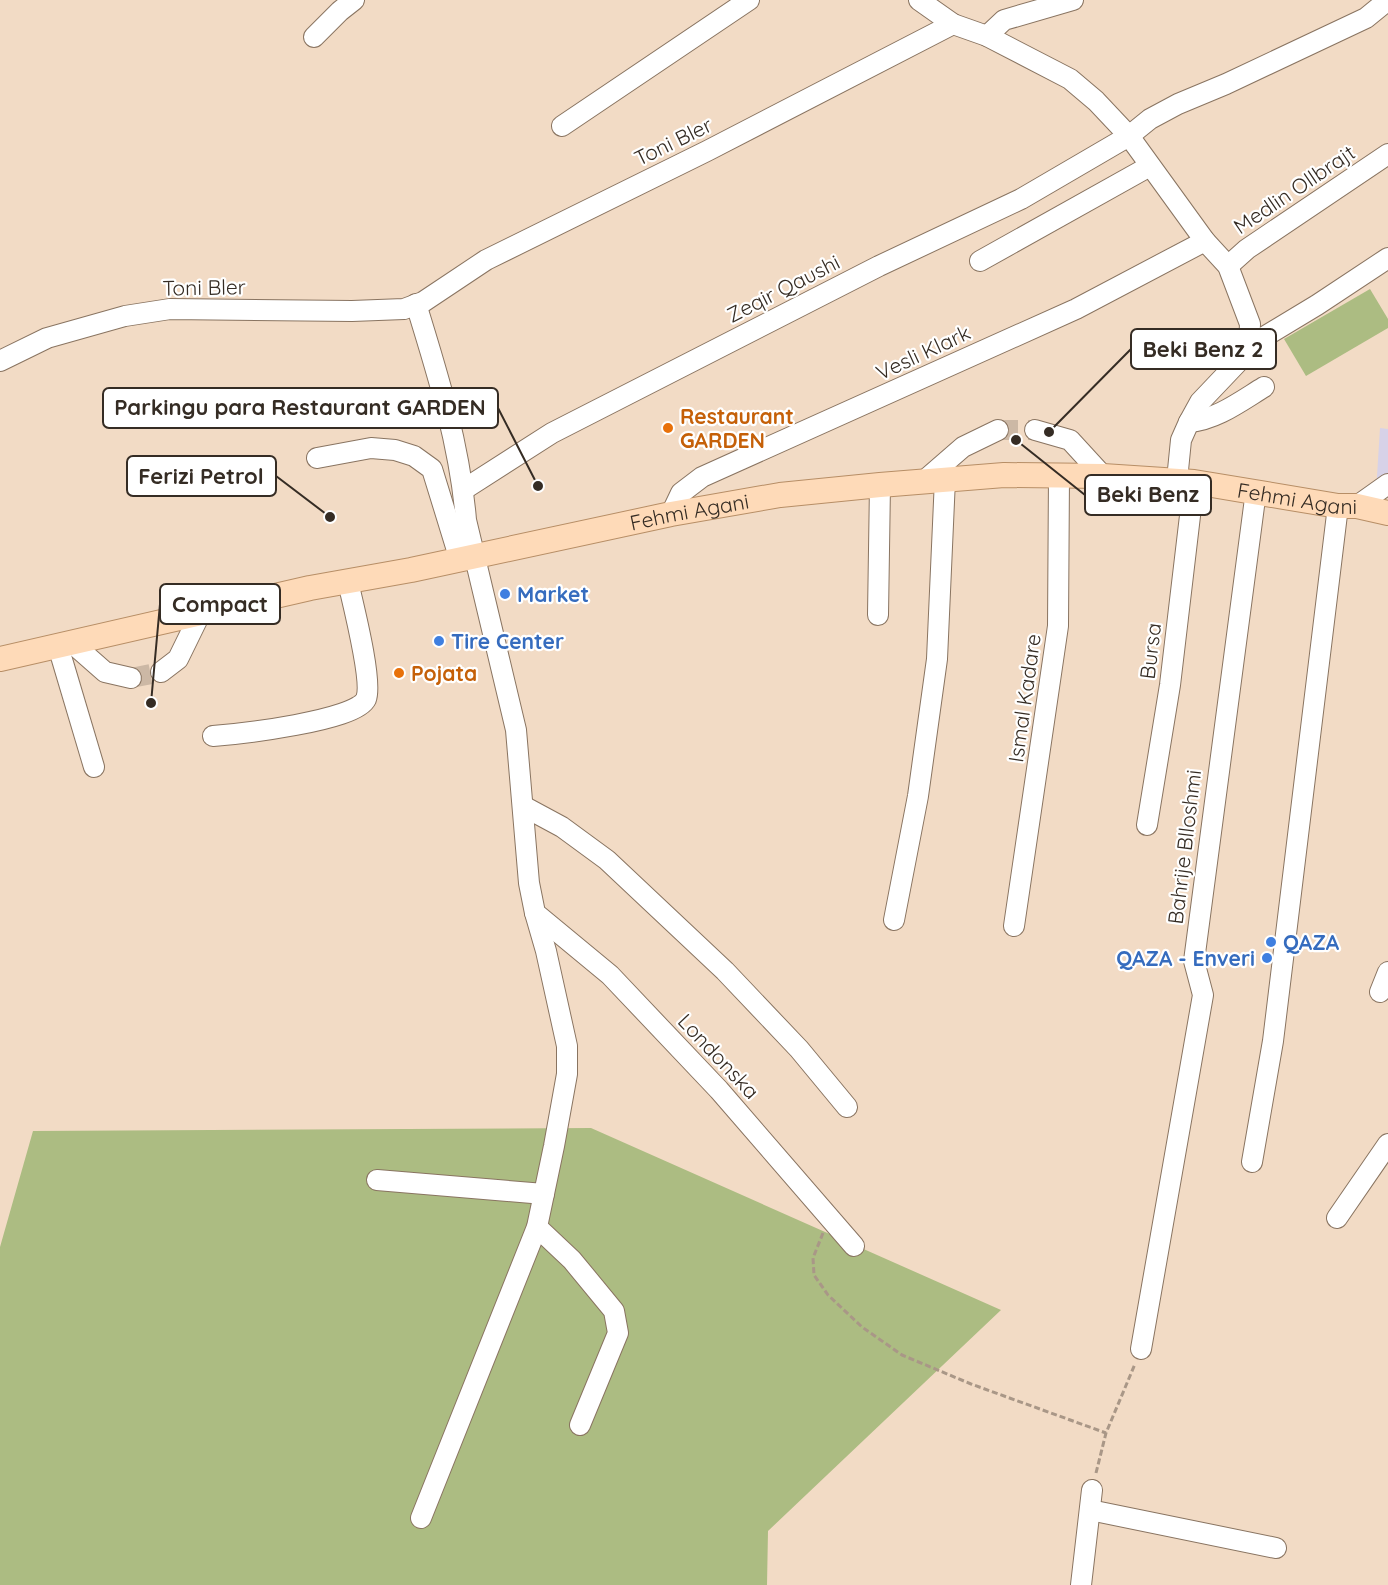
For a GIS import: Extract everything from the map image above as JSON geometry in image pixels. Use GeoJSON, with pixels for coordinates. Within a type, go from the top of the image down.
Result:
{"type":"FeatureCollection","features":[{"type":"Feature","properties":{"kind":"main road","name":"Fehmi Agani"},"geometry":{"type":"LineString","coordinates":[[0,659],[310,588],[467,558],[671,514],[780,495],[880,484],[1004,475],[1103,476],[1186,481],[1388,513]]}},
{"type":"Feature","properties":{"kind":"street"},"geometry":{"type":"LineString","coordinates":[[314,37],[354,0]]}},
{"type":"Feature","properties":{"kind":"street"},"geometry":{"type":"LineString","coordinates":[[561,126],[749,0]]}},
{"type":"Feature","properties":{"kind":"street"},"geometry":{"type":"LineString","coordinates":[[919,0],[953,24],[987,36],[1070,79],[1096,100],[1129,136],[1205,241],[1228,266],[1250,324],[1249,346]]}},
{"type":"Feature","properties":{"kind":"street"},"geometry":{"type":"LineString","coordinates":[[987,36],[1005,20],[1073,0]]}},
{"type":"Feature","properties":{"kind":"street","name":"Zeqir Qaushi"},"geometry":{"type":"LineString","coordinates":[[463,490],[552,434],[879,266],[1021,199],[1129,136],[1150,119],[1366,18],[1388,0]]}},
{"type":"Feature","properties":{"kind":"street","name":"Toni Bler"},"geometry":{"type":"LineString","coordinates":[[0,361],[47,338],[125,316],[170,309],[352,312],[404,309],[423,302],[486,260],[707,151],[953,24]]}},
{"type":"Feature","properties":{"kind":"street","name":"Medlin Ollbrajt"},"geometry":{"type":"LineString","coordinates":[[1228,266],[1247,249],[1388,154]]}},
{"type":"Feature","properties":{"kind":"street"},"geometry":{"type":"LineString","coordinates":[[980,261],[1150,166]]}},
{"type":"Feature","properties":{"kind":"street","name":"Vesli Klark"},"geometry":{"type":"LineString","coordinates":[[671,514],[681,492],[702,477],[1076,309],[1205,241]]}},
{"type":"Feature","properties":{"kind":"street"},"geometry":{"type":"LineString","coordinates":[[1249,346],[1317,306],[1388,258]]}},
{"type":"Feature","properties":{"kind":"street"},"geometry":{"type":"LineString","coordinates":[[416,304],[446,401],[463,490],[467,558]]}},
{"type":"Feature","properties":{"kind":"street","name":"Bursa"},"geometry":{"type":"LineString","coordinates":[[1147,825],[1170,685],[1186,481],[1181,440],[1200,402],[1239,362],[1249,346]]}},
{"type":"Feature","properties":{"kind":"street"},"geometry":{"type":"LineString","coordinates":[[1189,422],[1201,421],[1210,417],[1264,387]]}},
{"type":"Feature","properties":{"kind":"street"},"geometry":{"type":"LineString","coordinates":[[894,920],[918,796],[937,659],[935,480],[963,447],[998,430]]}},
{"type":"Feature","properties":{"kind":"street"},"geometry":{"type":"LineString","coordinates":[[1035,430],[1070,440],[1103,476]]}},
{"type":"Feature","properties":{"kind":"street"},"geometry":{"type":"LineString","coordinates":[[317,458],[371,448],[395,450],[414,456],[432,469],[467,558],[516,730],[529,883],[567,1046],[567,1074],[537,1227],[422,1518]]}},
{"type":"Feature","properties":{"kind":"street","name":"Ismal Kadare"},"geometry":{"type":"LineString","coordinates":[[1014,926],[1058,626],[1059,475]]}},
{"type":"Feature","properties":{"kind":"street"},"geometry":{"type":"LineString","coordinates":[[878,615],[880,484]]}},
{"type":"Feature","properties":{"kind":"street"},"geometry":{"type":"LineString","coordinates":[[1252,1162],[1273,1041],[1347,506],[1388,484]]}},
{"type":"Feature","properties":{"kind":"street","name":"Bahrije Blloshmi"},"geometry":{"type":"LineString","coordinates":[[1141,1348],[1203,995],[1194,961],[1256,492]]}},
{"type":"Feature","properties":{"kind":"street"},"geometry":{"type":"LineString","coordinates":[[213,736],[264,730],[336,716],[356,710],[365,701],[367,695],[365,663],[348,582]]}},
{"type":"Feature","properties":{"kind":"street"},"geometry":{"type":"LineString","coordinates":[[161,672],[178,659],[201,612]]}},
{"type":"Feature","properties":{"kind":"street"},"geometry":{"type":"LineString","coordinates":[[65,645],[105,672],[130,678]]}},
{"type":"Feature","properties":{"kind":"street"},"geometry":{"type":"LineString","coordinates":[[65,645],[94,767]]}},
{"type":"Feature","properties":{"kind":"street"},"geometry":{"type":"LineString","coordinates":[[524,806],[562,827],[607,860],[725,971],[798,1048],[847,1107]]}},
{"type":"Feature","properties":{"kind":"street","name":"Londonska"},"geometry":{"type":"LineString","coordinates":[[535,913],[610,975],[719,1090],[854,1246]]}},
{"type":"Feature","properties":{"kind":"street"},"geometry":{"type":"LineString","coordinates":[[1380,992],[1388,972]]}},
{"type":"Feature","properties":{"kind":"street"},"geometry":{"type":"LineString","coordinates":[[1337,1218],[1388,1144]]}},
{"type":"Feature","properties":{"kind":"street"},"geometry":{"type":"LineString","coordinates":[[377,1180],[544,1194]]}},
{"type":"Feature","properties":{"kind":"street"},"geometry":{"type":"LineString","coordinates":[[537,1227],[572,1260],[614,1311],[618,1333],[580,1425]]}},
{"type":"Feature","properties":{"kind":"street"},"geometry":{"type":"LineString","coordinates":[[1081,1585],[1092,1490]]}},
{"type":"Feature","properties":{"kind":"street"},"geometry":{"type":"LineString","coordinates":[[1090,1509],[1276,1548]]}},
{"type":"Feature","properties":{"kind":"path"},"geometry":{"type":"LineString","coordinates":[[829,1216],[813,1258],[814,1275],[828,1295],[862,1328],[902,1355],[971,1384],[1106,1433]]}},
{"type":"Feature","properties":{"kind":"path"},"geometry":{"type":"LineString","coordinates":[[1092,1490],[1106,1433],[1141,1348]]}},
{"type":"Feature","properties":{"kind":"shaded area"},"geometry":{"type":"Polygon","coordinates":[[[1380,428],[1388,429],[1388,494],[1376,492],[1380,428]]]}},
{"type":"Feature","properties":{"kind":"green space"},"geometry":{"type":"Polygon","coordinates":[[[1370,289],[1388,319],[1388,328],[1306,376],[1284,339],[1370,289]]]}},
{"type":"Feature","properties":{"kind":"green space"},"geometry":{"type":"Polygon","coordinates":[[[591,1128],[1001,1310],[768,1531],[767,1585],[0,1585],[0,1247],[33,1131],[591,1128]]]}},
{"type":"Feature","properties":{"kind":"tunnel"},"geometry":{"type":"LineString","coordinates":[[998,430],[1035,430]]}},
{"type":"Feature","properties":{"kind":"tunnel"},"geometry":{"type":"LineString","coordinates":[[131,678],[161,672]]}},
{"type":"Feature","properties":{"kind":"place","name":"Restaurant GARDEN"},"geometry":{"type":"Point","coordinates":[668,428]}},
{"type":"Feature","properties":{"kind":"place","name":"Beki Benz 2"},"geometry":{"type":"Point","coordinates":[1049,432]}},
{"type":"Feature","properties":{"kind":"place","name":"Beki Benz"},"geometry":{"type":"Point","coordinates":[1016,440]}},
{"type":"Feature","properties":{"kind":"place","name":"Parkingu para Restaurant GARDEN"},"geometry":{"type":"Point","coordinates":[538,486]}},
{"type":"Feature","properties":{"kind":"place","name":"Ferizi Petrol"},"geometry":{"type":"Point","coordinates":[330,517]}},
{"type":"Feature","properties":{"kind":"place","name":"Market"},"geometry":{"type":"Point","coordinates":[505,594]}},
{"type":"Feature","properties":{"kind":"place","name":"Tire Center"},"geometry":{"type":"Point","coordinates":[439,641]}},
{"type":"Feature","properties":{"kind":"place","name":"Pojata"},"geometry":{"type":"Point","coordinates":[399,673]}},
{"type":"Feature","properties":{"kind":"place","name":"Compact"},"geometry":{"type":"Point","coordinates":[151,703]}},
{"type":"Feature","properties":{"kind":"place","name":"QAZA"},"geometry":{"type":"Point","coordinates":[1271,942]}},
{"type":"Feature","properties":{"kind":"place","name":"QAZA - Enveri"},"geometry":{"type":"Point","coordinates":[1267,958]}}]}
